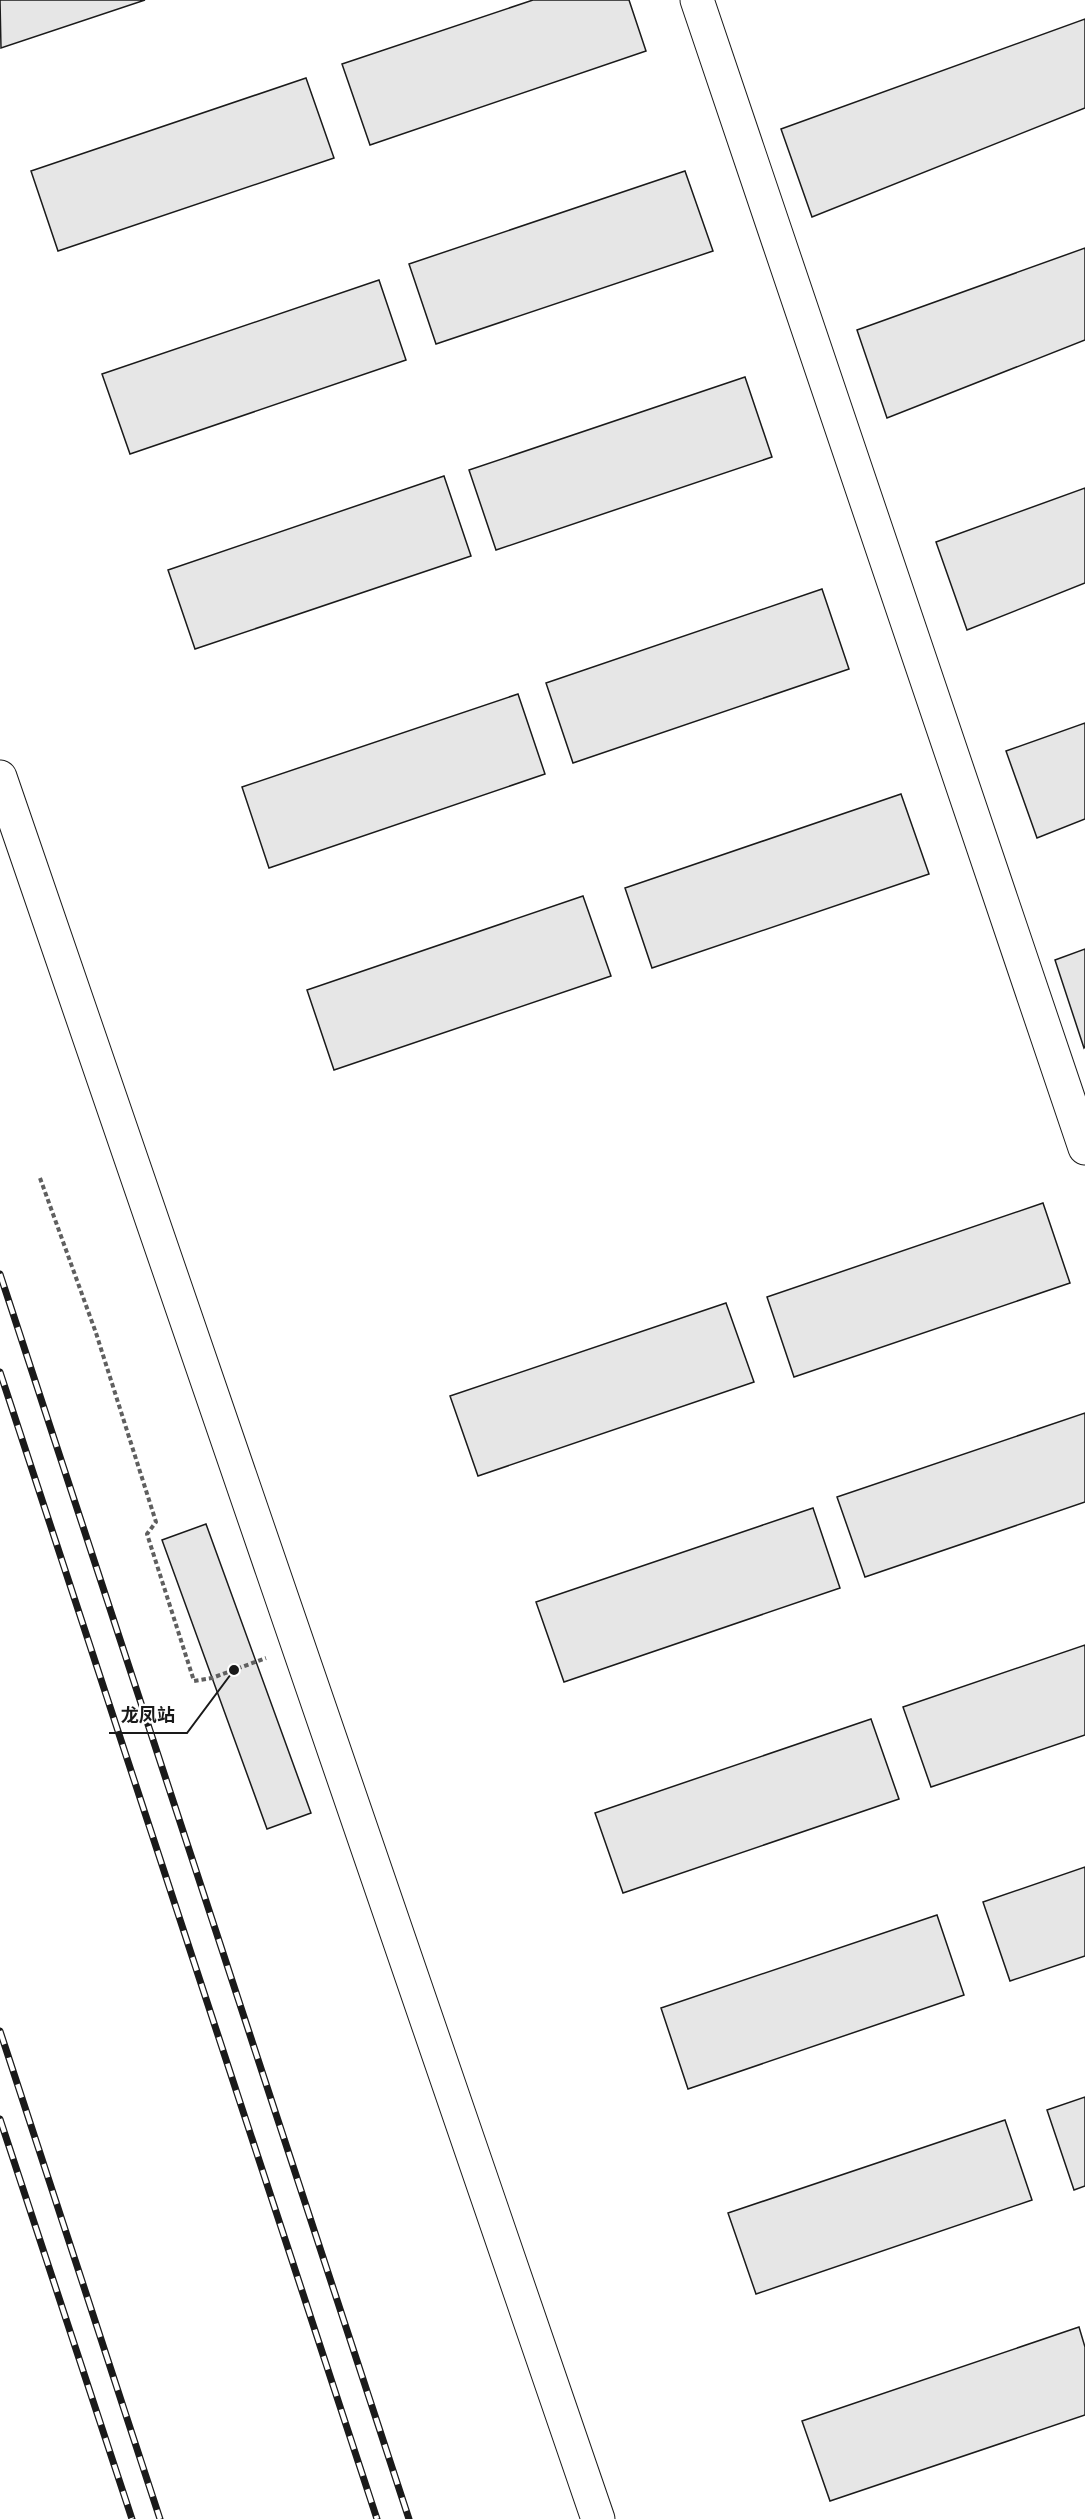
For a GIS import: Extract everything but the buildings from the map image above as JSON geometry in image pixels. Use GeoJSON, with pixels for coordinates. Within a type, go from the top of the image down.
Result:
{"type":"FeatureCollection","features":[{"type":"Feature","properties":{"kind":"street"},"geometry":{"type":"LineString","coordinates":[[697,0],[1085,1149]]}},
{"type":"Feature","properties":{"kind":"street"},"geometry":{"type":"LineString","coordinates":[[0,777],[598,2519]]}},
{"type":"Feature","properties":{"kind":"path"},"geometry":{"type":"LineString","coordinates":[[40,1178],[96,1333],[156,1522],[147,1534],[195,1681],[212,1678],[298,1645]]}},
{"type":"Feature","properties":{"kind":"railway"},"geometry":{"type":"LineString","coordinates":[[0,1274],[409,2519]]}},
{"type":"Feature","properties":{"kind":"railway"},"geometry":{"type":"LineString","coordinates":[[0,1372],[377,2519]]}},
{"type":"Feature","properties":{"kind":"railway"},"geometry":{"type":"LineString","coordinates":[[0,2031],[160,2519]]}},
{"type":"Feature","properties":{"kind":"railway"},"geometry":{"type":"LineString","coordinates":[[0,2119],[132,2519]]}},
{"type":"Feature","properties":{"kind":"place","name":"龙凤站"},"geometry":{"type":"Point","coordinates":[234,1670]}}]}
